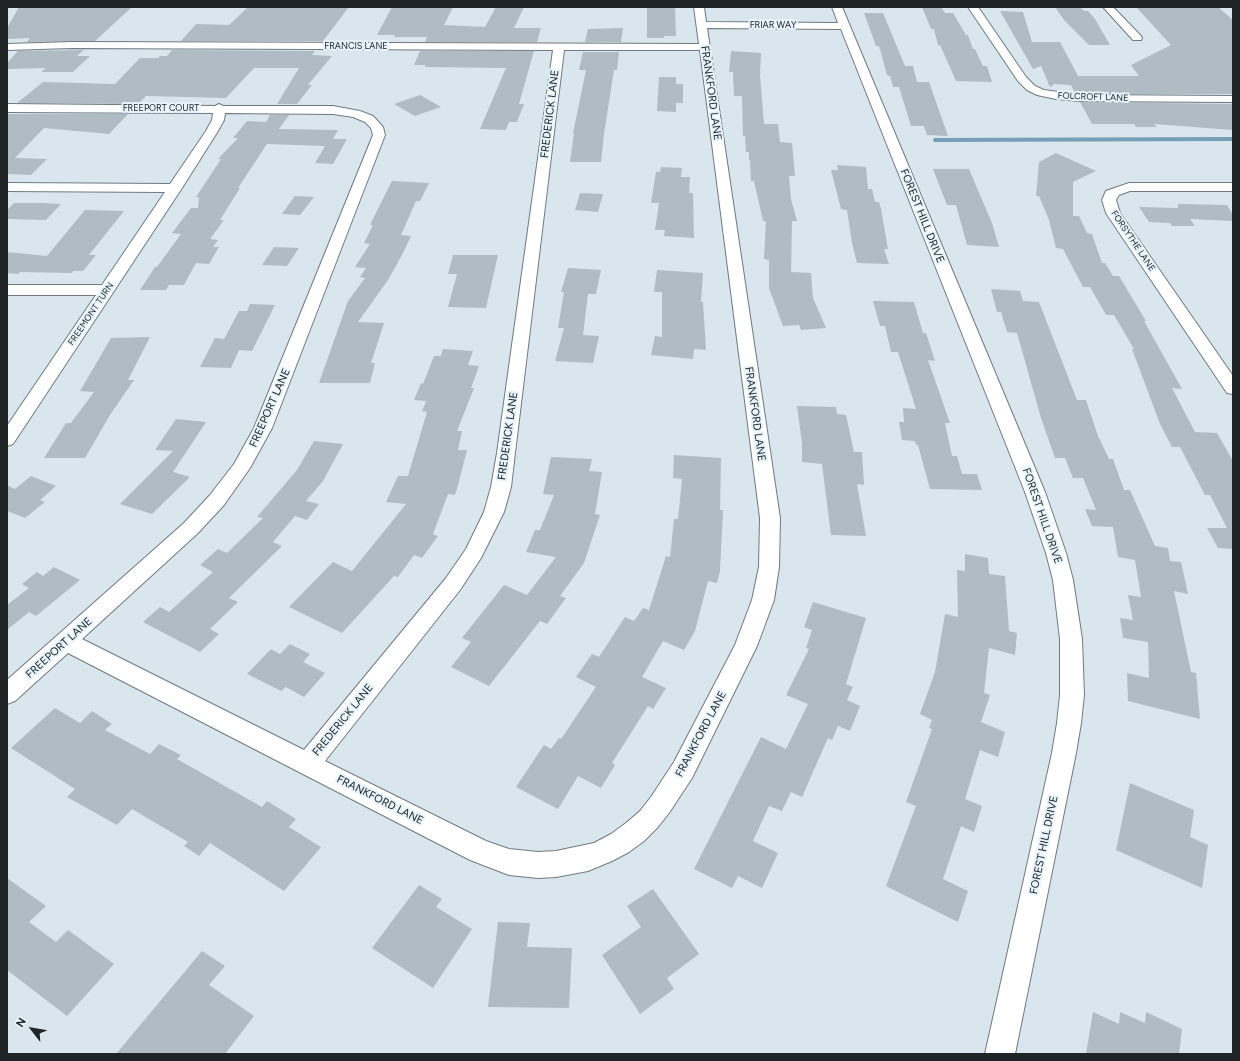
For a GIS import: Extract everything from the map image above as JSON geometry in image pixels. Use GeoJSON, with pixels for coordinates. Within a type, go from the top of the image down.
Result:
{"type":"FeatureCollection","features":[{"type":"Feature","properties":{"kind":"street","name":"FOREST HILL DRIVE"},"geometry":{"type":"LineString","coordinates":[[836,7],[1035,492],[1056,554],[1063,580],[1068,609],[1072,668],[1069,723],[1000,1054]]}},
{"type":"Feature","properties":{"kind":"street","name":"FOLCROFT LANE"},"geometry":{"type":"LineString","coordinates":[[973,7],[1022,79],[1031,88],[1041,93],[1072,98],[1233,99]]}},
{"type":"Feature","properties":{"kind":"street"},"geometry":{"type":"LineString","coordinates":[[1108,7],[1137,38]]}},
{"type":"Feature","properties":{"kind":"street","name":"FRIAR WAY"},"geometry":{"type":"LineString","coordinates":[[701,16],[844,26]]}},
{"type":"Feature","properties":{"kind":"street","name":"FRANKFORD LANE"},"geometry":{"type":"LineString","coordinates":[[67,642],[479,851],[509,862],[538,865],[573,862],[588,858],[620,843],[649,819],[683,770],[746,646],[755,624],[767,583],[770,549],[770,518],[704,47],[701,16]]}},
{"type":"Feature","properties":{"kind":"street","name":"FRANCIS LANE"},"geometry":{"type":"LineString","coordinates":[[7,47],[72,45],[704,47]]}},
{"type":"Feature","properties":{"kind":"street","name":"FREDERICK LANE"},"geometry":{"type":"LineString","coordinates":[[308,764],[462,572],[483,536],[494,512],[501,487],[506,453],[559,47]]}},
{"type":"Feature","properties":{"kind":"street","name":"FREEPORT COURT"},"geometry":{"type":"LineString","coordinates":[[7,108],[315,109]]}},
{"type":"Feature","properties":{"kind":"street","name":"FREEMONT TURN"},"geometry":{"type":"LineString","coordinates":[[7,440],[108,290],[216,124],[220,116],[219,108]]}},
{"type":"Feature","properties":{"kind":"street","name":"FREEPORT LANE"},"geometry":{"type":"LineString","coordinates":[[7,694],[67,642],[175,543],[218,500],[240,468],[263,428],[379,135],[379,131],[374,123],[363,116],[341,110],[315,109]]}},
{"type":"Feature","properties":{"kind":"street"},"geometry":{"type":"LineString","coordinates":[[7,187],[175,188]]}},
{"type":"Feature","properties":{"kind":"street","name":"FORSYTHE LANE"},"geometry":{"type":"LineString","coordinates":[[1233,187],[1129,187],[1114,192],[1109,200],[1113,213],[1233,389]]}},
{"type":"Feature","properties":{"kind":"street"},"geometry":{"type":"LineString","coordinates":[[7,290],[108,290]]}},
{"type":"Feature","properties":{"kind":"building"},"geometry":{"type":"Polygon","coordinates":[[[19,7],[132,7],[95,41],[27,42],[30,38],[7,39],[7,28],[19,7]]]}},
{"type":"Feature","properties":{"kind":"building"},"geometry":{"type":"Polygon","coordinates":[[[248,7],[349,7],[323,41],[181,41],[196,24],[229,25],[248,7]]]}},
{"type":"Feature","properties":{"kind":"building"},"geometry":{"type":"Polygon","coordinates":[[[392,7],[453,7],[444,25],[485,27],[496,7],[524,7],[514,28],[541,28],[537,42],[425,42],[427,37],[394,37],[395,35],[377,35],[392,7]]]}},
{"type":"Feature","properties":{"kind":"building"},"geometry":{"type":"Polygon","coordinates":[[[647,7],[675,7],[676,36],[647,38],[647,7]]]}},
{"type":"Feature","properties":{"kind":"building"},"geometry":{"type":"Polygon","coordinates":[[[922,7],[941,7],[945,13],[953,13],[966,35],[968,35],[973,49],[975,49],[983,66],[987,66],[992,82],[956,81],[940,45],[938,45],[934,29],[931,29],[922,7]]]}},
{"type":"Feature","properties":{"kind":"building"},"geometry":{"type":"Polygon","coordinates":[[[1055,7],[1080,7],[1084,11],[1088,11],[1095,19],[1110,45],[1089,45],[1064,20],[1055,7]]]}},
{"type":"Feature","properties":{"kind":"building"},"geometry":{"type":"Polygon","coordinates":[[[1136,7],[1218,7],[1233,20],[1233,94],[1080,94],[1075,93],[1071,85],[1054,84],[1051,87],[1048,84],[1041,66],[1033,69],[1000,11],[1023,12],[1032,42],[1060,42],[1078,76],[1139,76],[1131,65],[1171,45],[1136,7]]]}},
{"type":"Feature","properties":{"kind":"building"},"geometry":{"type":"Polygon","coordinates":[[[864,13],[883,13],[905,66],[913,66],[917,82],[929,82],[948,136],[927,135],[924,126],[911,126],[899,87],[893,87],[890,76],[887,75],[879,46],[876,46],[864,13]]]}},
{"type":"Feature","properties":{"kind":"building"},"geometry":{"type":"Polygon","coordinates":[[[623,28],[621,42],[585,42],[588,29],[623,28]]]}},
{"type":"Feature","properties":{"kind":"building"},"geometry":{"type":"Polygon","coordinates":[[[84,50],[77,56],[90,56],[73,72],[41,72],[46,68],[7,69],[7,63],[18,51],[84,50]]]}},
{"type":"Feature","properties":{"kind":"building"},"geometry":{"type":"Polygon","coordinates":[[[172,50],[315,51],[312,55],[332,56],[308,85],[312,85],[297,104],[277,104],[299,68],[254,68],[226,98],[146,96],[138,104],[17,103],[43,82],[115,84],[140,58],[158,58],[160,56],[167,56],[172,50]]]}},
{"type":"Feature","properties":{"kind":"building"},"geometry":{"type":"Polygon","coordinates":[[[420,51],[534,51],[519,104],[524,104],[517,122],[509,122],[506,130],[480,129],[506,68],[425,67],[426,65],[414,65],[420,51]]]}},
{"type":"Feature","properties":{"kind":"building"},"geometry":{"type":"Polygon","coordinates":[[[731,51],[761,53],[760,76],[764,124],[778,124],[780,142],[792,143],[795,176],[789,176],[791,199],[797,221],[792,221],[791,272],[811,273],[813,298],[826,328],[801,330],[799,325],[783,326],[769,288],[769,260],[764,259],[766,221],[763,221],[754,181],[751,181],[749,152],[746,152],[745,136],[743,136],[742,96],[734,96],[733,72],[729,72],[731,51]]]}},
{"type":"Feature","properties":{"kind":"building"},"geometry":{"type":"Polygon","coordinates":[[[583,52],[619,52],[617,70],[614,70],[601,162],[570,162],[573,133],[586,70],[579,70],[583,52]]]}},
{"type":"Feature","properties":{"kind":"building"},"geometry":{"type":"Polygon","coordinates":[[[659,77],[676,77],[676,84],[683,84],[683,103],[676,103],[676,112],[657,111],[659,77]]]}},
{"type":"Feature","properties":{"kind":"building"},"geometry":{"type":"Polygon","coordinates":[[[420,95],[441,107],[415,116],[394,104],[420,95]]]}},
{"type":"Feature","properties":{"kind":"building"},"geometry":{"type":"Polygon","coordinates":[[[1080,102],[1233,104],[1233,130],[1154,124],[1157,127],[1136,127],[1134,124],[1092,124],[1080,102]]]}},
{"type":"Feature","properties":{"kind":"building"},"geometry":{"type":"Polygon","coordinates":[[[7,114],[128,114],[109,134],[44,128],[15,158],[47,159],[31,175],[7,174],[7,114]]]}},
{"type":"Feature","properties":{"kind":"building"},"geometry":{"type":"Polygon","coordinates":[[[270,115],[289,115],[279,129],[338,130],[333,139],[347,139],[333,164],[315,163],[325,146],[267,144],[238,188],[240,188],[220,220],[224,220],[210,239],[218,240],[213,247],[219,247],[209,264],[196,263],[184,285],[169,285],[166,290],[140,290],[155,267],[157,267],[181,234],[172,233],[191,208],[198,208],[199,197],[196,197],[221,159],[218,159],[238,138],[233,138],[247,121],[266,122],[270,115]]]}},
{"type":"Feature","properties":{"kind":"building"},"geometry":{"type":"Polygon","coordinates":[[[1056,153],[1096,171],[1073,182],[1073,216],[1079,216],[1087,233],[1092,234],[1102,263],[1105,263],[1113,276],[1119,276],[1146,321],[1144,321],[1182,389],[1172,388],[1195,432],[1217,433],[1233,461],[1233,549],[1218,548],[1207,528],[1227,528],[1210,495],[1205,495],[1180,447],[1172,447],[1160,424],[1132,349],[1134,349],[1114,315],[1106,315],[1090,287],[1083,287],[1063,249],[1056,248],[1049,220],[1039,196],[1036,196],[1039,162],[1056,153]]]}},
{"type":"Feature","properties":{"kind":"building"},"geometry":{"type":"Polygon","coordinates":[[[837,165],[866,167],[868,189],[872,189],[875,202],[879,202],[881,209],[888,249],[884,249],[889,264],[857,263],[852,243],[847,210],[841,209],[831,170],[838,170],[837,165]]]}},
{"type":"Feature","properties":{"kind":"building"},"geometry":{"type":"Polygon","coordinates":[[[661,167],[682,168],[681,177],[690,177],[689,193],[693,193],[694,238],[664,236],[665,230],[655,230],[659,203],[651,203],[656,172],[660,172],[661,167]]]}},
{"type":"Feature","properties":{"kind":"building"},"geometry":{"type":"Polygon","coordinates":[[[933,169],[969,169],[992,223],[999,247],[967,245],[956,205],[947,205],[933,169]]]}},
{"type":"Feature","properties":{"kind":"building"},"geometry":{"type":"Polygon","coordinates":[[[392,181],[429,183],[420,201],[416,201],[401,235],[411,236],[403,253],[388,280],[358,322],[384,323],[371,363],[375,363],[370,383],[319,383],[348,301],[365,278],[360,277],[366,268],[355,267],[370,244],[364,243],[373,225],[370,225],[392,181]]]}},
{"type":"Feature","properties":{"kind":"building"},"geometry":{"type":"Polygon","coordinates":[[[580,193],[603,194],[598,212],[575,210],[580,193]]]}},
{"type":"Feature","properties":{"kind":"building"},"geometry":{"type":"Polygon","coordinates":[[[295,196],[314,197],[300,215],[282,214],[295,196]]]}},
{"type":"Feature","properties":{"kind":"building"},"geometry":{"type":"Polygon","coordinates":[[[14,203],[61,204],[46,220],[7,219],[7,210],[14,203]]]}},
{"type":"Feature","properties":{"kind":"building"},"geometry":{"type":"Polygon","coordinates":[[[1178,204],[1227,205],[1233,215],[1233,221],[1190,219],[1195,226],[1172,226],[1170,223],[1149,222],[1139,207],[1178,208],[1178,204]]]}},
{"type":"Feature","properties":{"kind":"building"},"geometry":{"type":"Polygon","coordinates":[[[85,210],[124,211],[89,255],[96,255],[83,271],[73,271],[72,273],[7,273],[7,252],[47,256],[85,210]]]}},
{"type":"Feature","properties":{"kind":"building"},"geometry":{"type":"Polygon","coordinates":[[[274,247],[299,248],[287,266],[262,265],[274,247]]]}},
{"type":"Feature","properties":{"kind":"building"},"geometry":{"type":"Polygon","coordinates":[[[453,255],[498,255],[486,308],[448,307],[457,274],[448,274],[453,255]]]}},
{"type":"Feature","properties":{"kind":"building"},"geometry":{"type":"Polygon","coordinates":[[[568,268],[601,270],[596,294],[588,294],[583,335],[599,336],[593,363],[555,361],[564,328],[558,328],[564,292],[561,292],[568,268]]]}},
{"type":"Feature","properties":{"kind":"building"},"geometry":{"type":"Polygon","coordinates":[[[657,270],[703,273],[701,302],[703,302],[706,350],[694,349],[693,359],[651,355],[655,336],[662,337],[662,292],[654,292],[657,270]]]}},
{"type":"Feature","properties":{"kind":"building"},"geometry":{"type":"Polygon","coordinates":[[[991,289],[1020,291],[1023,301],[1039,302],[1077,400],[1086,400],[1098,436],[1109,459],[1113,459],[1124,490],[1130,490],[1155,546],[1168,548],[1170,561],[1181,562],[1188,594],[1174,591],[1191,672],[1196,673],[1200,719],[1128,701],[1127,673],[1149,678],[1148,642],[1123,638],[1120,618],[1133,620],[1128,595],[1141,597],[1135,560],[1118,557],[1113,527],[1092,526],[1085,509],[1096,510],[1083,478],[1073,478],[1065,458],[1055,458],[1041,418],[1017,333],[1007,332],[1001,312],[997,312],[991,289]]]}},
{"type":"Feature","properties":{"kind":"building"},"geometry":{"type":"Polygon","coordinates":[[[873,301],[914,302],[923,333],[926,333],[935,361],[928,360],[950,423],[945,423],[952,456],[957,456],[962,474],[977,474],[982,490],[930,489],[918,445],[916,445],[915,441],[902,440],[899,422],[904,422],[903,408],[916,409],[898,352],[891,352],[885,326],[880,326],[873,301]]]}},
{"type":"Feature","properties":{"kind":"building"},"geometry":{"type":"Polygon","coordinates":[[[250,304],[275,305],[252,351],[239,350],[231,368],[200,367],[215,338],[224,339],[239,311],[247,311],[250,304]]]}},
{"type":"Feature","properties":{"kind":"building"},"geometry":{"type":"Polygon","coordinates":[[[150,337],[128,380],[134,380],[110,415],[85,458],[44,458],[66,423],[71,423],[94,392],[80,391],[111,338],[150,337]]]}},
{"type":"Feature","properties":{"kind":"building"},"geometry":{"type":"Polygon","coordinates":[[[443,349],[473,351],[468,365],[479,366],[471,388],[474,388],[457,431],[462,431],[458,450],[467,450],[455,495],[448,494],[433,534],[438,536],[422,558],[414,555],[398,577],[394,576],[342,633],[289,607],[333,562],[352,571],[406,504],[386,502],[398,476],[408,476],[427,412],[422,411],[426,401],[414,400],[421,383],[423,384],[434,356],[441,356],[443,349]]]}},
{"type":"Feature","properties":{"kind":"building"},"geometry":{"type":"Polygon","coordinates":[[[797,406],[836,407],[837,414],[846,415],[854,452],[862,452],[864,485],[857,484],[866,536],[831,535],[822,464],[802,462],[802,443],[797,406]]]}},
{"type":"Feature","properties":{"kind":"building"},"geometry":{"type":"Polygon","coordinates":[[[176,419],[206,422],[173,472],[190,477],[152,514],[120,504],[173,451],[155,450],[176,419]]]}},
{"type":"Feature","properties":{"kind":"building"},"geometry":{"type":"Polygon","coordinates":[[[314,441],[343,444],[323,481],[306,501],[319,504],[307,520],[295,516],[273,542],[282,546],[229,598],[238,602],[210,629],[219,634],[200,652],[143,622],[160,607],[169,612],[213,572],[200,565],[218,549],[227,553],[263,518],[257,517],[297,470],[314,441]]]}},
{"type":"Feature","properties":{"kind":"building"},"geometry":{"type":"Polygon","coordinates":[[[674,455],[721,458],[720,510],[723,510],[720,571],[717,583],[708,581],[695,631],[684,650],[663,641],[642,677],[666,688],[653,709],[648,706],[612,763],[615,765],[601,788],[578,776],[558,809],[516,787],[544,745],[551,749],[559,738],[561,739],[596,687],[576,677],[592,654],[599,657],[625,617],[634,621],[643,608],[649,610],[666,556],[670,557],[674,519],[678,519],[682,479],[673,478],[674,455]]]}},
{"type":"Feature","properties":{"kind":"building"},"geometry":{"type":"Polygon","coordinates":[[[551,457],[592,459],[589,471],[602,472],[595,514],[600,515],[584,563],[560,596],[566,598],[547,624],[540,621],[489,686],[451,667],[471,642],[462,638],[504,585],[527,595],[556,557],[526,552],[535,530],[540,530],[554,495],[543,494],[551,457]]]}},
{"type":"Feature","properties":{"kind":"building"},"geometry":{"type":"Polygon","coordinates":[[[31,476],[56,486],[40,500],[45,502],[25,518],[7,511],[7,485],[15,489],[31,476]]]}},
{"type":"Feature","properties":{"kind":"building"},"geometry":{"type":"Polygon","coordinates":[[[965,554],[988,558],[989,574],[1005,576],[1009,631],[1017,633],[1015,655],[989,648],[984,693],[990,695],[981,722],[1005,732],[998,757],[980,750],[965,799],[982,806],[974,832],[961,826],[943,879],[968,891],[958,922],[886,886],[916,806],[906,802],[932,729],[929,728],[932,720],[920,714],[935,672],[945,614],[958,617],[957,570],[965,571],[965,554]]]}},
{"type":"Feature","properties":{"kind":"building"},"geometry":{"type":"Polygon","coordinates":[[[54,567],[80,580],[36,616],[29,612],[7,630],[7,605],[29,588],[22,584],[37,572],[43,576],[54,567]]]}},
{"type":"Feature","properties":{"kind":"building"},"geometry":{"type":"Polygon","coordinates":[[[813,602],[866,618],[846,684],[853,687],[847,700],[860,706],[850,731],[838,726],[832,740],[828,738],[802,797],[791,792],[782,811],[769,806],[753,841],[778,853],[762,888],[738,876],[732,888],[694,869],[761,737],[786,749],[808,704],[786,695],[809,649],[806,648],[812,630],[804,627],[813,602]]]}},
{"type":"Feature","properties":{"kind":"building"},"geometry":{"type":"Polygon","coordinates":[[[290,644],[310,654],[303,662],[325,673],[304,697],[286,687],[281,691],[247,674],[271,649],[280,654],[290,644]]]}},
{"type":"Feature","properties":{"kind":"building"},"geometry":{"type":"Polygon","coordinates":[[[55,708],[80,723],[92,711],[112,724],[105,730],[150,754],[159,744],[181,755],[177,759],[262,807],[267,801],[296,819],[289,827],[321,847],[284,891],[210,843],[199,856],[184,846],[188,842],[132,809],[117,825],[67,797],[75,789],[11,748],[55,708]]]}},
{"type":"Feature","properties":{"kind":"building"},"geometry":{"type":"Polygon","coordinates":[[[1130,783],[1194,810],[1190,837],[1208,845],[1202,888],[1116,850],[1130,783]]]}},
{"type":"Feature","properties":{"kind":"building"},"geometry":{"type":"Polygon","coordinates":[[[7,878],[46,906],[29,922],[56,942],[68,930],[114,964],[67,1016],[7,970],[7,878]]]}},
{"type":"Feature","properties":{"kind":"building"},"geometry":{"type":"Polygon","coordinates":[[[419,885],[442,899],[436,907],[472,929],[433,988],[372,948],[419,885]]]}},
{"type":"Feature","properties":{"kind":"building"},"geometry":{"type":"Polygon","coordinates":[[[653,889],[699,954],[667,978],[674,989],[640,1014],[602,955],[641,927],[627,906],[653,889]]]}},
{"type":"Feature","properties":{"kind":"building"},"geometry":{"type":"Polygon","coordinates":[[[498,922],[530,923],[527,947],[572,948],[569,1008],[488,1007],[498,922]]]}},
{"type":"Feature","properties":{"kind":"building"},"geometry":{"type":"Polygon","coordinates":[[[202,951],[225,966],[209,985],[254,1016],[225,1054],[116,1054],[202,951]]]}},
{"type":"Feature","properties":{"kind":"building"},"geometry":{"type":"Polygon","coordinates":[[[1093,1012],[1119,1024],[1120,1012],[1145,1023],[1146,1012],[1182,1029],[1179,1054],[1086,1054],[1093,1012]]]}},
{"type":"Feature","properties":{"kind":"waterway"},"geometry":{"type":"LineString","coordinates":[[935,140],[1233,139]]}}]}
